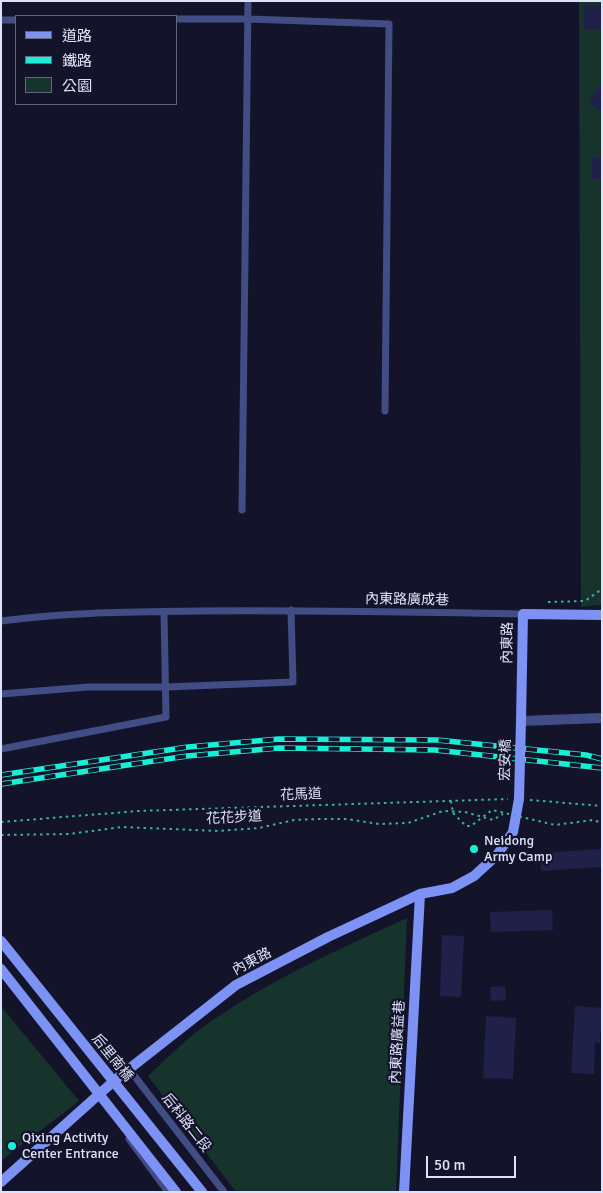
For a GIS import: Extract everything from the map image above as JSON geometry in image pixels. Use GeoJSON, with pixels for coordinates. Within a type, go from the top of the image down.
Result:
{"type":"FeatureCollection","features":[{"type":"Feature","properties":{"kind":"street","name":"內東路"},"geometry":{"type":"LineString","coordinates":[[520,721],[523,614],[602,615]]}},
{"type":"Feature","properties":{"kind":"street"},"geometry":{"type":"LineString","coordinates":[[520,721],[602,718]]}},
{"type":"Feature","properties":{"kind":"street","name":"宏安橋"},"geometry":{"type":"LineString","coordinates":[[519,799],[520,721]]}},
{"type":"Feature","properties":{"kind":"street","name":"內東路"},"geometry":{"type":"LineString","coordinates":[[1,1182],[129,1069],[236,985],[328,937],[420,894],[452,888],[474,876],[497,854],[514,832],[519,799]]}},
{"type":"Feature","properties":{"kind":"street","name":"內東路廣益巷"},"geometry":{"type":"LineString","coordinates":[[404,1192],[420,894]]}},
{"type":"Feature","properties":{"kind":"street","name":"后里南橋"},"geometry":{"type":"LineString","coordinates":[[1,941],[202,1192]]}},
{"type":"Feature","properties":{"kind":"street"},"geometry":{"type":"LineString","coordinates":[[1,969],[176,1192]]}},
{"type":"Feature","properties":{"kind":"lane"},"geometry":{"type":"LineString","coordinates":[[242,510],[248,1]]}},
{"type":"Feature","properties":{"kind":"lane"},"geometry":{"type":"LineString","coordinates":[[178,19],[249,19],[389,24],[385,411]]}},
{"type":"Feature","properties":{"kind":"lane"},"geometry":{"type":"LineString","coordinates":[[1,20],[15,20]]}},
{"type":"Feature","properties":{"kind":"lane"},"geometry":{"type":"LineString","coordinates":[[1,694],[88,687],[166,687],[293,682],[291,610]]}},
{"type":"Feature","properties":{"kind":"lane","name":"內東路廣成巷"},"geometry":{"type":"LineString","coordinates":[[1,621],[49,614],[291,610],[523,614]]}},
{"type":"Feature","properties":{"kind":"lane"},"geometry":{"type":"LineString","coordinates":[[1,749],[166,717],[164,612]]}},
{"type":"Feature","properties":{"kind":"lane","name":"后科路二段"},"geometry":{"type":"LineString","coordinates":[[129,1069],[224,1192]]}},
{"type":"Feature","properties":{"kind":"lane"},"geometry":{"type":"LineString","coordinates":[[98,1096],[168,1192]]}},
{"type":"Feature","properties":{"kind":"path"},"geometry":{"type":"LineString","coordinates":[[547,602],[585,601],[602,589]]}},
{"type":"Feature","properties":{"kind":"path","name":"花馬道"},"geometry":{"type":"LineString","coordinates":[[1,822],[138,811],[451,800],[519,799],[602,806]]}},
{"type":"Feature","properties":{"kind":"path"},"geometry":{"type":"LineString","coordinates":[[451,800],[452,812],[466,826],[471,826],[492,810],[502,814],[555,825],[593,820],[602,823]]}},
{"type":"Feature","properties":{"kind":"path","name":"花花步道"},"geometry":{"type":"LineString","coordinates":[[1,835],[69,834],[122,827],[218,831],[259,828],[294,820],[320,818],[348,819],[379,824],[408,823],[443,811],[493,820],[502,814]]}},
{"type":"Feature","properties":{"kind":"green space"},"geometry":{"type":"Polygon","coordinates":[[[579,1],[602,1],[602,605],[581,607],[579,1]]]}},
{"type":"Feature","properties":{"kind":"green space"},"geometry":{"type":"Polygon","coordinates":[[[407,918],[396,1192],[236,1192],[148,1076],[199,1030],[248,997],[300,969],[407,918]]]}},
{"type":"Feature","properties":{"kind":"green space"},"geometry":{"type":"Polygon","coordinates":[[[1,1006],[79,1101],[1,1161],[1,1006]]]}},
{"type":"Feature","properties":{"kind":"building"},"geometry":{"type":"Polygon","coordinates":[[[584,5],[602,5],[602,29],[584,29],[584,5]]]}},
{"type":"Feature","properties":{"kind":"building"},"geometry":{"type":"Polygon","coordinates":[[[602,83],[602,112],[588,102],[602,83]]]}},
{"type":"Feature","properties":{"kind":"building"},"geometry":{"type":"Polygon","coordinates":[[[592,158],[602,158],[602,179],[592,179],[592,158]]]}},
{"type":"Feature","properties":{"kind":"building"},"geometry":{"type":"Polygon","coordinates":[[[602,849],[602,867],[541,871],[540,853],[602,849]]]}},
{"type":"Feature","properties":{"kind":"building"},"geometry":{"type":"Polygon","coordinates":[[[552,910],[553,930],[491,932],[490,912],[552,910]]]}},
{"type":"Feature","properties":{"kind":"building"},"geometry":{"type":"Polygon","coordinates":[[[442,935],[464,936],[461,997],[440,996],[442,935]]]}},
{"type":"Feature","properties":{"kind":"building"},"geometry":{"type":"Polygon","coordinates":[[[505,986],[506,1000],[491,1001],[490,987],[505,986]]]}},
{"type":"Feature","properties":{"kind":"building"},"geometry":{"type":"Polygon","coordinates":[[[575,1006],[602,1008],[600,1043],[595,1042],[594,1074],[571,1073],[575,1006]]]}},
{"type":"Feature","properties":{"kind":"building"},"geometry":{"type":"Polygon","coordinates":[[[486,1016],[516,1018],[513,1079],[483,1078],[486,1016]]]}},
{"type":"Feature","properties":{"kind":"railway"},"geometry":{"type":"LineString","coordinates":[[1,775],[188,747],[279,739],[437,740],[586,755],[602,759]]}},
{"type":"Feature","properties":{"kind":"railway"},"geometry":{"type":"LineString","coordinates":[[1,784],[187,756],[279,748],[435,750],[602,768]]}},
{"type":"Feature","properties":{"kind":"place","name":"Neidong Army Camp"},"geometry":{"type":"Point","coordinates":[474,849]}},
{"type":"Feature","properties":{"kind":"place","name":"Qixing Activity Center Entrance"},"geometry":{"type":"Point","coordinates":[12,1146]}}]}
